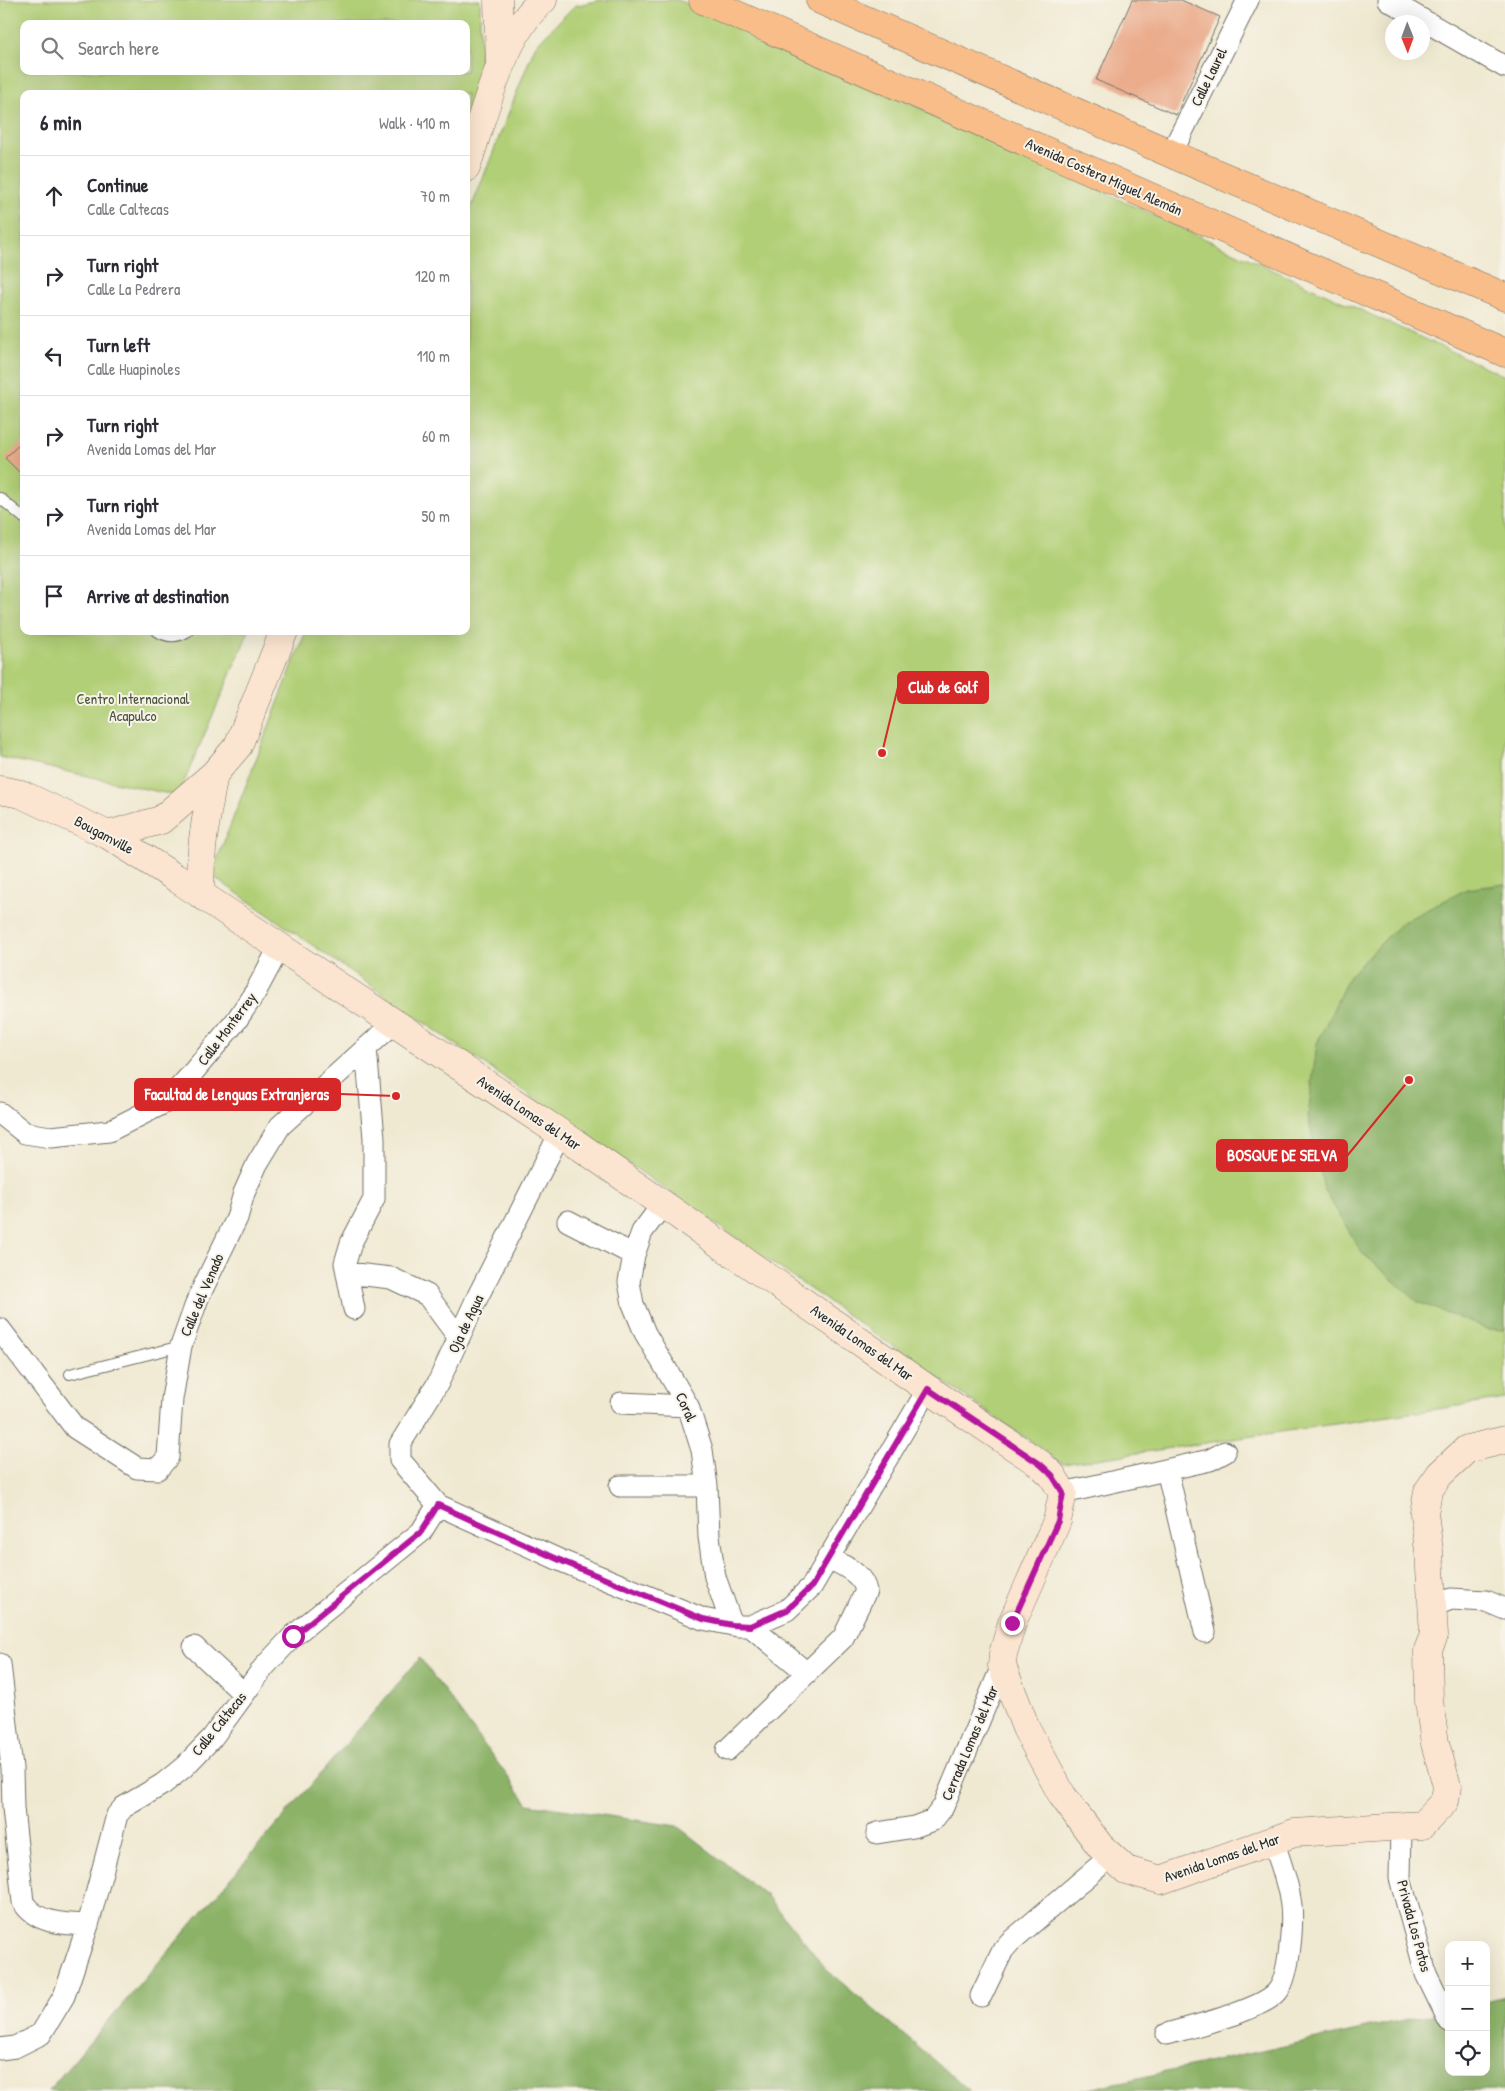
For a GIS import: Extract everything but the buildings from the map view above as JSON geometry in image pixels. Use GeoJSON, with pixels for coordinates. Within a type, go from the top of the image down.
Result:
{"type":"FeatureCollection","features":[{"type":"Feature","properties":{"kind":"main road"},"geometry":{"type":"LineString","coordinates":[[498,0],[500,63]]}},
{"type":"Feature","properties":{"kind":"main road"},"geometry":{"type":"LineString","coordinates":[[470,156],[500,63],[532,9],[542,0]]}},
{"type":"Feature","properties":{"kind":"main road","name":"Avenida Costera Miguel Alemán"},"geometry":{"type":"LineString","coordinates":[[703,0],[1505,353]]}},
{"type":"Feature","properties":{"kind":"main road"},"geometry":{"type":"LineString","coordinates":[[820,0],[1171,154],[1505,297]]}},
{"type":"Feature","properties":{"kind":"main road"},"geometry":{"type":"LineString","coordinates":[[108,835],[161,820],[214,774],[238,746],[282,635]]}},
{"type":"Feature","properties":{"kind":"main road"},"geometry":{"type":"LineString","coordinates":[[201,895],[199,871],[214,774]]}},
{"type":"Feature","properties":{"kind":"main road","name":"Bougamville"},"geometry":{"type":"LineString","coordinates":[[0,790],[21,794],[108,835],[201,895]]}},
{"type":"Feature","properties":{"kind":"main road","name":"Avenida Lomas del Mar"},"geometry":{"type":"LineString","coordinates":[[201,895],[560,1133],[928,1389],[1040,1464],[1052,1475],[1063,1493]]}},
{"type":"Feature","properties":{"kind":"main road","name":"Avenida Lomas del Mar"},"geometry":{"type":"LineString","coordinates":[[1002,1666],[1026,1728],[1062,1795],[1100,1846],[1126,1870],[1161,1880],[1210,1865],[1226,1856],[1294,1833],[1422,1825],[1446,1801],[1447,1786],[1435,1743],[1429,1701],[1428,1650],[1434,1635],[1424,1512],[1428,1491],[1440,1474],[1467,1449],[1505,1440]]}},
{"type":"Feature","properties":{"kind":"main road"},"geometry":{"type":"LineString","coordinates":[[1002,1666],[1003,1654],[1012,1623],[1058,1521],[1063,1493]]}},
{"type":"Feature","properties":{"kind":"street","name":"Calle Laurel"},"geometry":{"type":"LineString","coordinates":[[1171,154],[1248,0]]}},
{"type":"Feature","properties":{"kind":"street"},"geometry":{"type":"LineString","coordinates":[[1388,0],[1505,67]]}},
{"type":"Feature","properties":{"kind":"street","name":"Calle Monterrey"},"geometry":{"type":"LineString","coordinates":[[0,1113],[25,1133],[51,1136],[109,1131],[166,1102],[184,1084],[236,1021],[256,991],[279,948]]}},
{"type":"Feature","properties":{"kind":"street","name":"Calle del Venado"},"geometry":{"type":"LineString","coordinates":[[0,1329],[76,1428],[136,1468],[158,1469],[168,1457],[172,1399],[182,1346],[198,1298],[237,1218],[244,1193],[257,1164],[280,1126],[394,1023]]}},
{"type":"Feature","properties":{"kind":"street"},"geometry":{"type":"LineString","coordinates":[[354,1309],[345,1263],[351,1242],[374,1199],[374,1138],[366,1048]]}},
{"type":"Feature","properties":{"kind":"street","name":"Oja de Agua"},"geometry":{"type":"LineString","coordinates":[[438,1505],[400,1460],[400,1444],[438,1383],[560,1133]]}},
{"type":"Feature","properties":{"kind":"street","name":"Coral"},"geometry":{"type":"LineString","coordinates":[[663,1204],[642,1232],[634,1255],[629,1282],[633,1304],[645,1333],[688,1406],[702,1450],[707,1486],[709,1537],[715,1577],[741,1626]]}},
{"type":"Feature","properties":{"kind":"street"},"geometry":{"type":"LineString","coordinates":[[568,1221],[634,1255]]}},
{"type":"Feature","properties":{"kind":"street"},"geometry":{"type":"LineString","coordinates":[[347,1274],[391,1278],[427,1295],[459,1338]]}},
{"type":"Feature","properties":{"kind":"street"},"geometry":{"type":"LineString","coordinates":[[741,1626],[787,1610],[812,1586],[928,1389]]}},
{"type":"Feature","properties":{"kind":"street"},"geometry":{"type":"LineString","coordinates":[[621,1403],[688,1406]]}},
{"type":"Feature","properties":{"kind":"street"},"geometry":{"type":"LineString","coordinates":[[1063,1493],[1210,1460],[1225,1452]]}},
{"type":"Feature","properties":{"kind":"street"},"geometry":{"type":"LineString","coordinates":[[1167,1470],[1205,1632]]}},
{"type":"Feature","properties":{"kind":"street"},"geometry":{"type":"LineString","coordinates":[[620,1486],[707,1486]]}},
{"type":"Feature","properties":{"kind":"street"},"geometry":{"type":"LineString","coordinates":[[438,1505],[564,1562],[703,1619],[741,1626],[807,1673]]}},
{"type":"Feature","properties":{"kind":"street","name":"Calle Caltecas"},"geometry":{"type":"LineString","coordinates":[[0,2049],[15,2047],[41,2034],[64,1996],[88,1925],[117,1815],[124,1807],[163,1784],[184,1767],[212,1738],[264,1667],[293,1636],[421,1532],[438,1505]]}},
{"type":"Feature","properties":{"kind":"street"},"geometry":{"type":"LineString","coordinates":[[728,1750],[843,1638],[866,1591],[865,1582],[861,1577],[828,1557]]}},
{"type":"Feature","properties":{"kind":"street"},"geometry":{"type":"LineString","coordinates":[[1433,1606],[1451,1599],[1486,1601],[1505,1610]]}},
{"type":"Feature","properties":{"kind":"street"},"geometry":{"type":"LineString","coordinates":[[194,1647],[244,1694]]}},
{"type":"Feature","properties":{"kind":"street"},"geometry":{"type":"LineString","coordinates":[[0,1664],[12,1768],[12,1808],[23,1902],[27,1910],[59,1924],[88,1925]]}},
{"type":"Feature","properties":{"kind":"street","name":"Cerrada Lomas del Mar"},"geometry":{"type":"LineString","coordinates":[[877,1833],[914,1827],[933,1820],[943,1807],[1002,1666]]}},
{"type":"Feature","properties":{"kind":"street","name":"Privada Los Patos"},"geometry":{"type":"LineString","coordinates":[[1401,1827],[1400,1878],[1426,1974],[1445,2013]]}},
{"type":"Feature","properties":{"kind":"street"},"geometry":{"type":"LineString","coordinates":[[1167,2034],[1256,2006],[1276,1992],[1284,1978],[1290,1944],[1291,1900],[1274,1840]]}},
{"type":"Feature","properties":{"kind":"street"},"geometry":{"type":"LineString","coordinates":[[982,1996],[1004,1950],[1010,1942],[1111,1856]]}},
{"type":"Feature","properties":{"kind":"lane"},"geometry":{"type":"LineString","coordinates":[[0,498],[20,515]]}},
{"type":"Feature","properties":{"kind":"lane"},"geometry":{"type":"LineString","coordinates":[[166,635],[181,637],[183,635]]}},
{"type":"Feature","properties":{"kind":"lane"},"geometry":{"type":"LineString","coordinates":[[70,1374],[182,1346]]}},
{"type":"Feature","properties":{"kind":"green space","name":"Centro Internacional Acapulco"},"geometry":{"type":"Polygon","coordinates":[[[0,0],[480,0],[480,89],[470,112],[470,90],[20,90],[20,635],[247,635],[178,796],[0,757],[0,0]]]}},
{"type":"Feature","properties":{"kind":"green space"},"geometry":{"type":"Polygon","coordinates":[[[601,0],[677,0],[705,10],[1505,376],[1505,1399],[1063,1464],[211,875],[304,635],[470,635],[470,211],[535,46],[574,6],[601,0]]]}},
{"type":"Feature","properties":{"kind":"green space"},"geometry":{"type":"Polygon","coordinates":[[[1505,884],[1505,1330],[1487,1329],[1418,1302],[1362,1253],[1324,1189],[1308,1117],[1317,1043],[1349,976],[1401,923],[1467,889],[1505,884]]]}},
{"type":"Feature","properties":{"kind":"green space"},"geometry":{"type":"Polygon","coordinates":[[[420,1658],[528,1804],[677,1826],[766,1895],[828,1971],[970,2091],[48,2091],[420,1658]]]}},
{"type":"Feature","properties":{"kind":"green space"},"geometry":{"type":"Polygon","coordinates":[[[1505,1997],[1505,2091],[1079,2091],[1445,2011],[1445,2076],[1490,2076],[1490,2001],[1505,1997]]]}},
{"type":"Feature","properties":{"kind":"place","name":"Club de Golf"},"geometry":{"type":"Point","coordinates":[882,753]}},
{"type":"Feature","properties":{"kind":"place","name":"BOSQUE DE SELVA"},"geometry":{"type":"Point","coordinates":[1409,1080]}},
{"type":"Feature","properties":{"kind":"place","name":"Facultad de Lenguas Extranjeras"},"geometry":{"type":"Point","coordinates":[396,1096]}},
{"type":"Feature","properties":{"kind":"route"},"geometry":{"type":"LineString","coordinates":[[293,1636],[421,1532],[438,1505],[564,1562],[703,1619],[738,1626],[750,1626],[787,1610],[812,1586],[928,1389],[1040,1464],[1052,1475],[1063,1493],[1058,1521],[1012,1623]]}}]}
